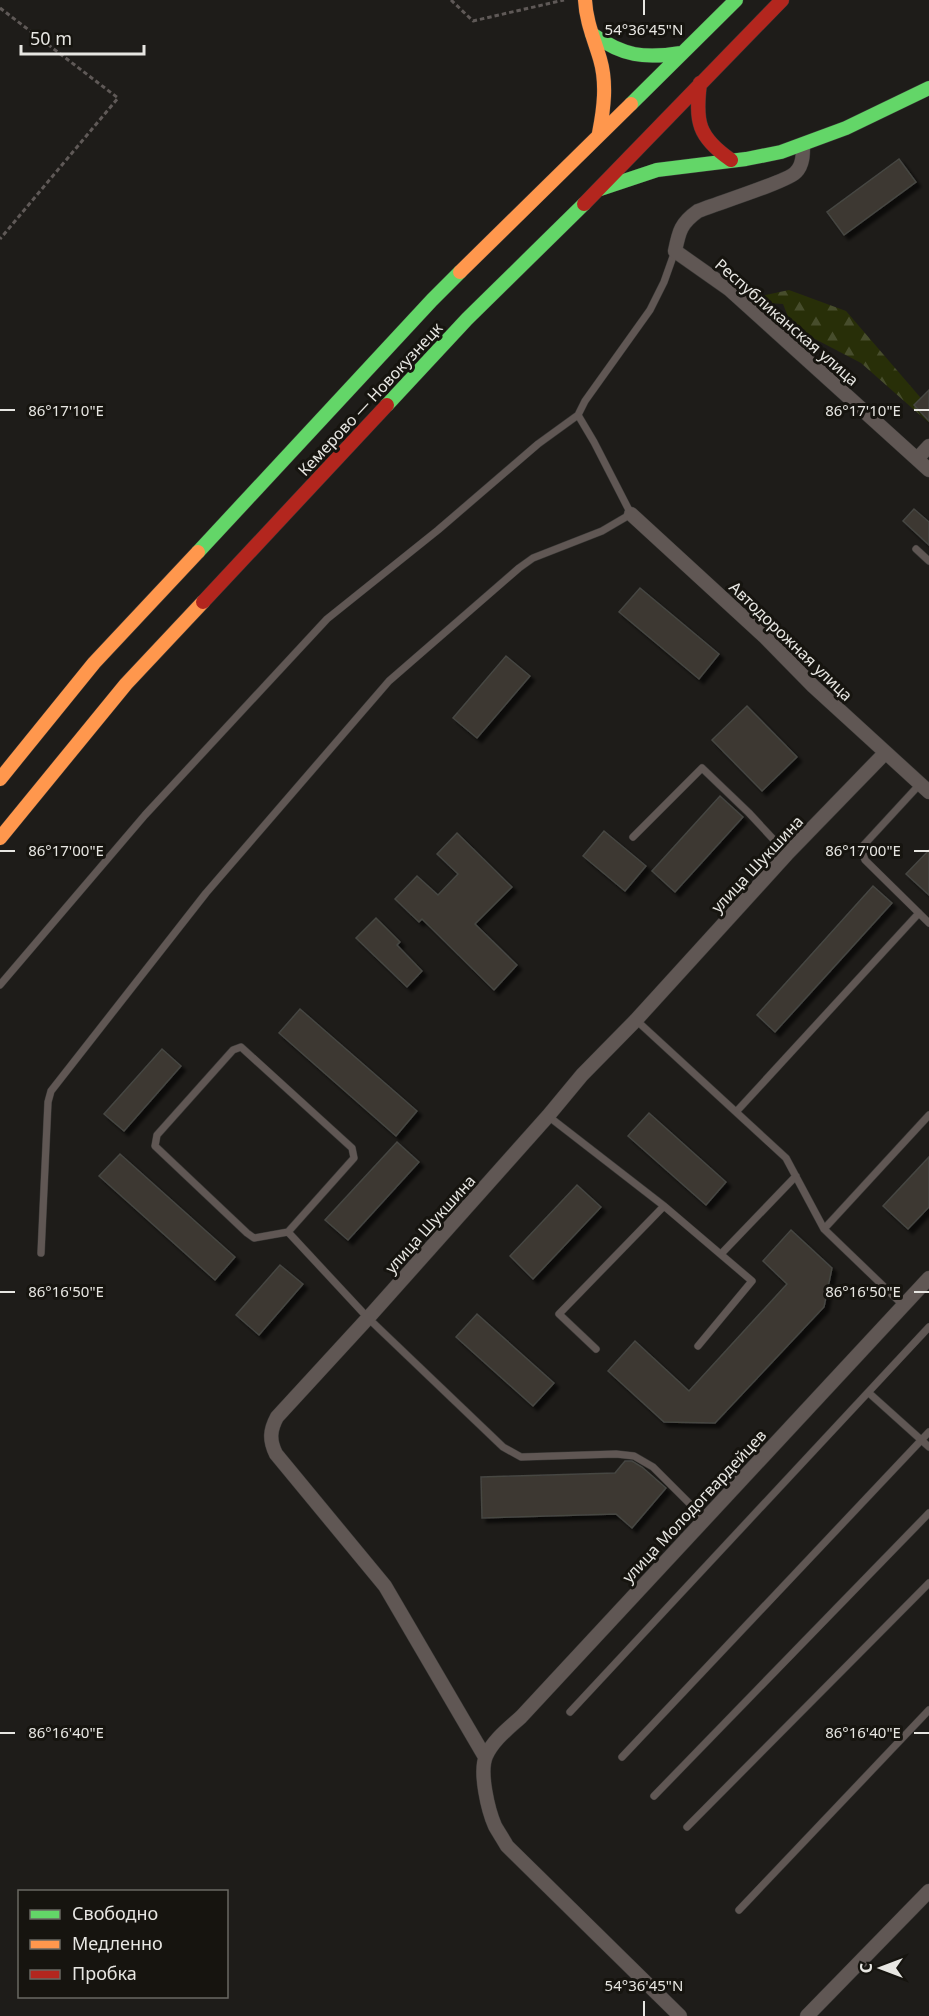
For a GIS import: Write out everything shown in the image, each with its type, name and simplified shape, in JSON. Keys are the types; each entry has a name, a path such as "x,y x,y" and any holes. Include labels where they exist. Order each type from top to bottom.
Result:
{"main road":[{"path":"585,0 587,20 604,79 604,114 599,133"},
{"name":"Кемерово — Новокузнецк","path":"0,778 110,646 432,300 736,0"},
{"name":"Кемерово — Новокузнецк","path":"0,838 126,684 467,319 598,190 782,0"},
{"path":"592,34 607,46 634,56 656,57 681,53"},
{"path":"700,83 696,106 698,123 704,136 715,150 731,160"},
{"path":"598,190 641,174 659,170 758,157 803,145 929,88"}],"street":[{"path":"675,251 679,232 686,219 698,211 781,181 796,173 802,159 803,145"},
{"name":"Республиканская улица","path":"675,251 729,289 929,470"},
{"path":"917,459 929,446"},
{"name":"Автодорожная улица","path":"631,514 925,788"},
{"name":"улица Шукшина","path":"485,1757 385,1586 276,1454 270,1443 272,1427 277,1417 368,1318 582,1075 885,753"},
{"name":"улица Молодогвардейцев","path":"485,1757 497,1739 521,1717 929,1278"},
{"path":"485,1757 484,1780 487,1797 494,1824 507,1846 680,2016"},
{"path":"807,2016 929,1891"}],"lane":[{"path":"0,985 145,815 327,619 438,530 538,444 578,415 585,401 650,310 664,282 675,251"},
{"path":"41,1253 48,1102 51,1091 199,902 388,681 533,558 602,531 631,514 578,415"},
{"path":"916,549 929,561"},
{"path":"633,837 702,768 750,813 788,854"},
{"path":"925,788 861,848 865,860 929,923"},
{"path":"736,1112 919,913"},
{"path":"636,1020 786,1158 824,1229 903,1305"},
{"path":"242,1047 352,1148 354,1158 288,1232 254,1238 155,1146 157,1135 233,1050 242,1047"},
{"path":"824,1229 929,1115"},
{"path":"548,1116 664,1206 752,1281 698,1346"},
{"path":"720,1254 796,1176"},
{"path":"596,1350 559,1314 664,1206"},
{"path":"288,1232 368,1318 503,1447 521,1457 615,1454 634,1456 653,1467 705,1518"},
{"path":"570,1712 929,1327"},
{"path":"869,1393 929,1446"},
{"path":"621,1757 929,1432"},
{"path":"654,1796 929,1513"},
{"path":"687,1827 929,1582"},
{"path":"739,1910 929,1710"}],"path":[{"path":"451,0 472,21 564,0"},
{"path":"0,8 118,98 0,239"}],"green space":[{"path":"789,290 846,311 926,404 929,423 861,363 792,327 783,304 738,301"}],"building":[{"path":"899,159 916,182 844,235 827,212"},
{"path":"929,390 929,421 914,405"},
{"path":"914,509 929,522 929,545 903,521"},
{"path":"640,588 719,654 699,679 619,612"},
{"path":"506,656 530,676 477,738 453,718"},
{"path":"747,706 797,757 762,791 712,740"},
{"path":"720,796 743,817 675,892 652,871"},
{"path":"604,831 646,866 625,891 583,856"},
{"path":"457,833 512,887 475,924 517,965 494,990 422,919 419,922 395,899 417,876 438,895 458,874 437,854"},
{"path":"929,850 929,895 906,874"},
{"path":"873,886 892,903 775,1032 757,1015"},
{"path":"376,918 400,942 397,945 422,971 407,987 356,938"},
{"path":"300,1009 417,1111 396,1136 279,1033"},
{"path":"162,1049 181,1066 124,1131 104,1114"},
{"path":"649,1113 726,1182 706,1205 628,1136"},
{"path":"397,1142 419,1162 348,1240 325,1220"},
{"path":"120,1154 235,1257 215,1280 99,1176"},
{"path":"929,1157 929,1207 908,1229 883,1206"},
{"path":"577,1185 601,1207 533,1279 510,1256"},
{"path":"791,1230 832,1268 824,1307 715,1423 664,1422 608,1371 635,1341 689,1391 787,1284 763,1261"},
{"path":"280,1265 303,1284 259,1335 236,1315"},
{"path":"477,1314 554,1383 533,1406 456,1337"},
{"path":"625,1461 632,1461 642,1467 666,1488 632,1528 616,1514 482,1518 481,1477 615,1473"}],"traffic: fast":[{"path":"631,104 736,0"},
{"path":"592,34 614,47 634,54 656,56 681,53"},
{"path":"600,189 657,170 746,159 781,152 846,128 929,88"},
{"path":"387,405 467,319 584,204"},
{"path":"198,552 460,272"}],"traffic: slow":[{"path":"585,0 604,77 599,133"},
{"path":"460,272 631,104"},
{"path":"0,779 94,663 198,552"},
{"path":"0,838 126,684 203,602"}],"traffic: jam":[{"path":"584,204 782,0"},
{"path":"700,83 698,108 701,127 712,144 731,160"},
{"path":"203,602 387,405"}]}
